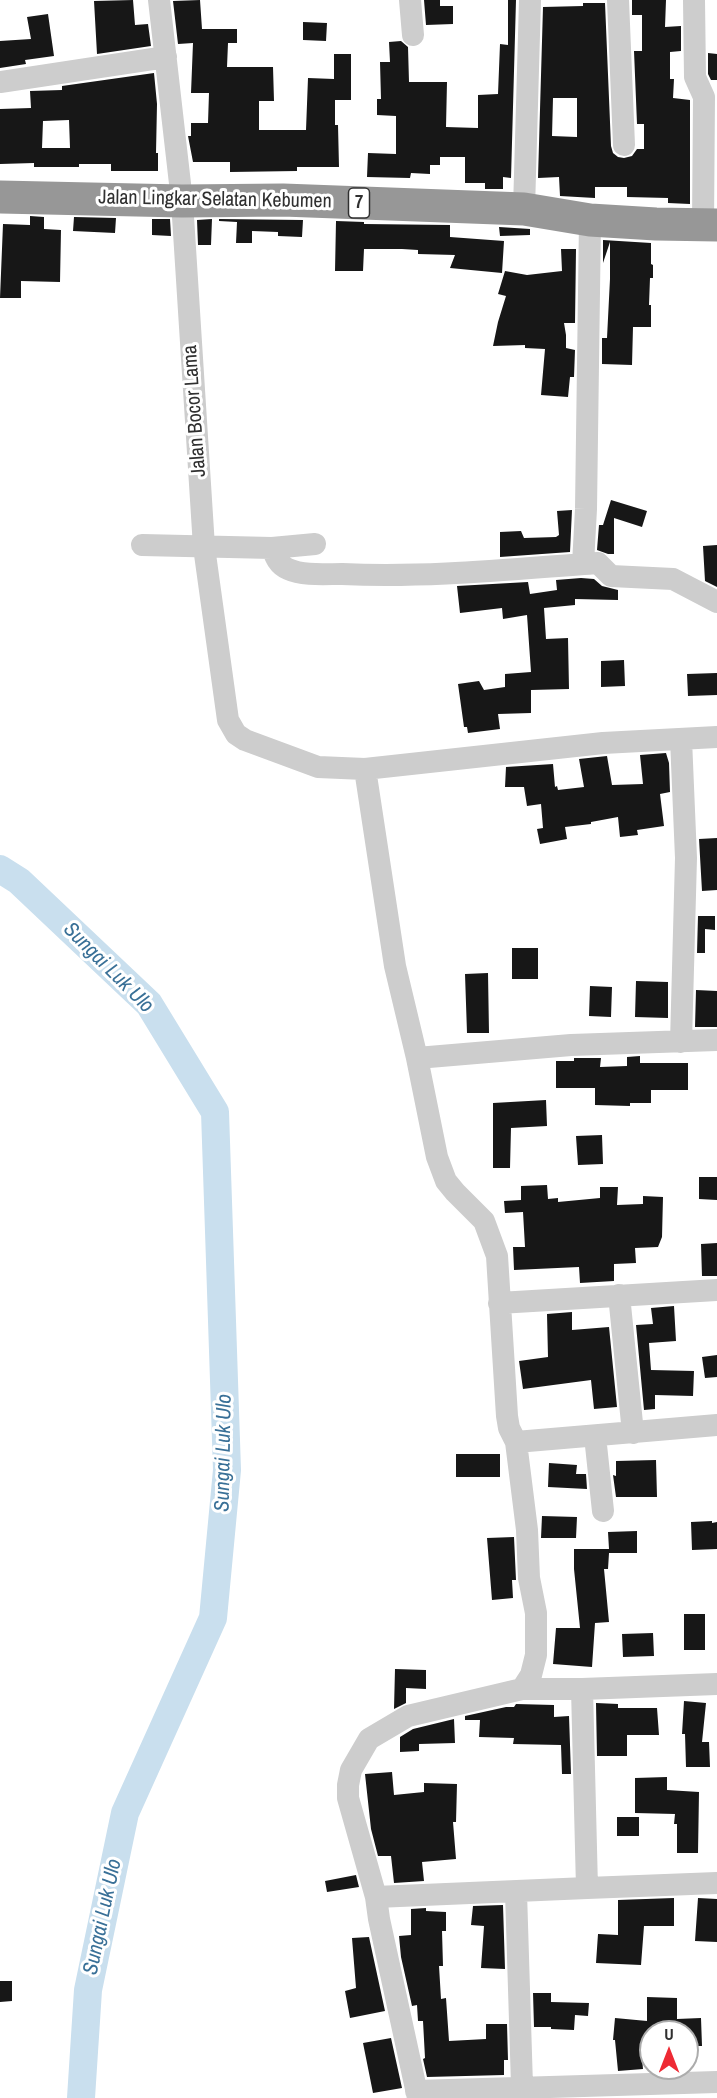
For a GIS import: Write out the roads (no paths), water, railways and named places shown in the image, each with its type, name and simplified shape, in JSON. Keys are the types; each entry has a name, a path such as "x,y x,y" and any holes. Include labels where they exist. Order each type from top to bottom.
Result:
{"highway":[{"name":"Jalan Lingkar Selatan Kebumen","path":"0,197 182,201 283,200 524,209 591,220 710,225"}],"street":[{"name":"Jalan Bocor Lama","path":"159,0 182,201 204,547 228,720 236,734 245,741 318,767 365,769 603,743 717,737"},
{"path":"410,0 413,35"},
{"path":"524,209 530,0"},
{"path":"618,0 624,145"},
{"path":"694,0 695,77 704,97 710,225"},
{"path":"0,82 166,57"},
{"path":"583,564 591,220"},
{"path":"142,546 272,548 315,544"},
{"path":"272,548 278,561 286,568 299,573 404,575 471,573 598,563 611,576 673,579 717,603"},
{"path":"681,739 686,858 681,1042"},
{"path":"365,769 395,966 437,1157 446,1181 484,1221 497,1256 507,1416 509,1428 516,1442 527,1530 529,1578 536,1622 536,1655 531,1675 522,1689"},
{"path":"417,1058 591,1043 717,1041"},
{"path":"499,1303 717,1290"},
{"path":"619,1295 633,1433"},
{"path":"516,1442 717,1425"},
{"path":"595,1436 603,1511"},
{"path":"717,1684 522,1689 408,1716 369,1739 351,1770 348,1785 348,1798 376,1897 417,2094 522,2086 717,2082"},
{"path":"582,1689 587,1888"},
{"path":"376,1897 717,1883"},
{"path":"516,1892 522,2086"}],"waterway":[{"name":"Sungai Luk Ulo","path":"0,869 19,881 149,1004 215,1112 227,1470 213,1618 125,1813 88,1990 81,2098"}]}
